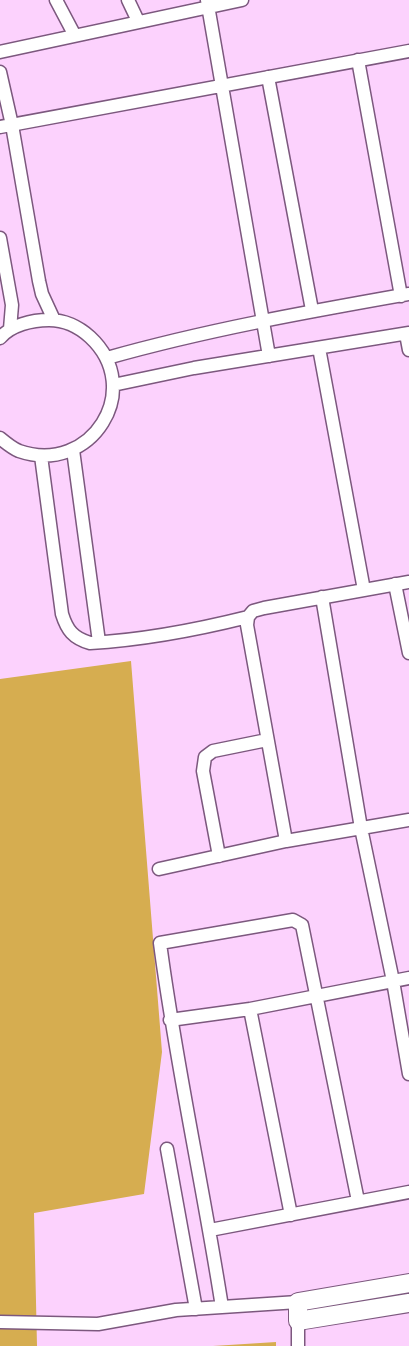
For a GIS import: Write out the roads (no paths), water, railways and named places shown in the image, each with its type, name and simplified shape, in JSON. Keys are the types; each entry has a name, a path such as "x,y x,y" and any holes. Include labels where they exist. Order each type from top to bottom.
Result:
{"main road":[{"path":"409,1283 298,1302 298,1321 409,1302"}],"street":[{"path":"56,0 74,34"},
{"path":"128,0 138,21"},
{"path":"0,52 208,3 242,0"},
{"path":"208,3 269,356"},
{"path":"6,126 409,51"},
{"path":"107,358 170,340 312,310 405,295 358,60"},
{"path":"0,72 6,126 39,281 42,294 54,320"},
{"path":"268,77 312,310"},
{"path":"0,238 12,305 10,329"},
{"path":"0,338 10,329 38,320 54,320 71,324 86,333 98,344 107,358 113,385 111,405 103,424 90,439 73,450 57,455 40,456 18,450 0,438"},
{"path":"113,385 269,356 407,334 409,350"},
{"path":"319,348 364,590"},
{"path":"73,450 100,642"},
{"path":"40,456 64,622 67,630 73,636 90,643 149,638 199,629 248,617"},
{"path":"286,841 247,625 248,617 253,611 264,608 409,582"},
{"path":"395,584 409,653"},
{"path":"322,597 361,828 393,981 409,1074"},
{"path":"219,856 203,767 205,757 213,750 268,740"},
{"path":"159,869 286,841 409,820"},
{"path":"222,1307 210,1230 170,1020 160,943 293,920 300,923 305,930 358,1202"},
{"path":"170,1020 250,1009 409,978"},
{"path":"250,1009 291,1216"},
{"path":"168,1149 196,1309"},
{"path":"210,1230 409,1192"},
{"path":"0,1322 98,1324 196,1309 298,1302"},
{"path":"298,1321 298,1346"}]}
